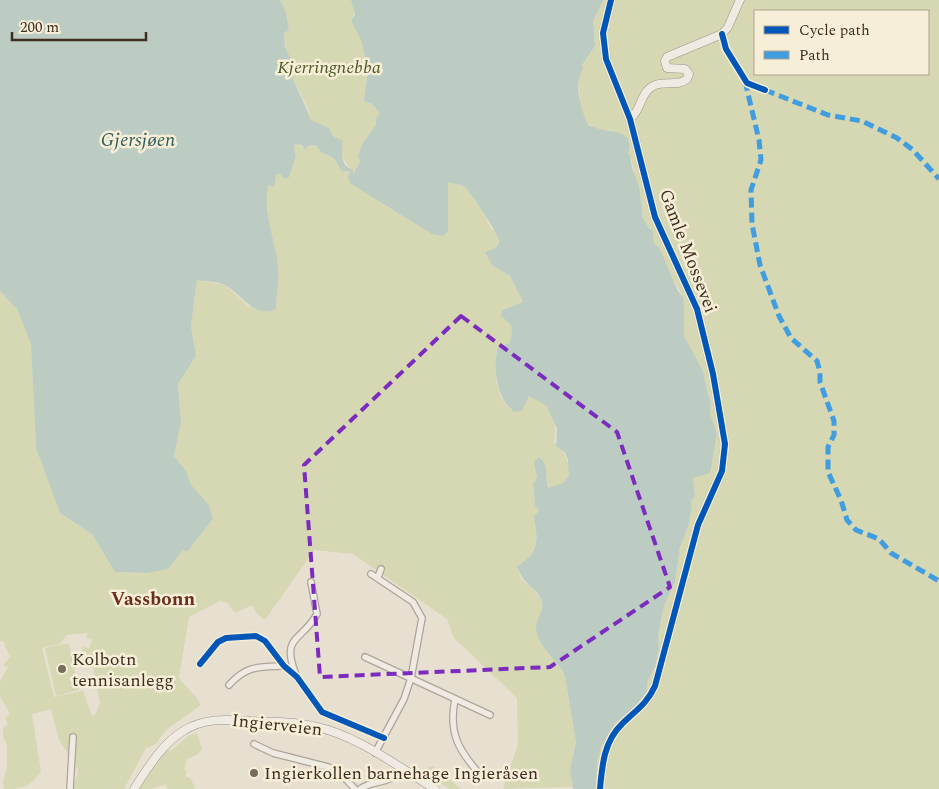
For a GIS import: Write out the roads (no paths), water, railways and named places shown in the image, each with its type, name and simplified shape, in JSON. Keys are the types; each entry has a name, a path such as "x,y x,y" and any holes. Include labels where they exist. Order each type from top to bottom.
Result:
{"main road":[{"name":"Gamle Mossevei","path":"600,789 603,764 609,742 619,726 646,703 655,686 698,525 722,471 726,451 714,379 697,309 655,218 630,119 604,49 603,33 611,0"},
{"path":"630,119 651,88 661,83 681,83 688,79 689,74 685,69 667,68 665,61 667,57 722,34 728,27 740,0"},
{"name":"Ingierveien","path":"134,789 154,760 176,736 193,725 213,720 313,726 339,734 435,789"}],"street":[{"path":"722,34 726,49 747,84 765,90"},
{"path":"378,578 381,569"},
{"path":"371,574 413,602 421,613 422,625 411,678 400,708 375,753"},
{"path":"311,582 316,614 294,640 290,650 290,660 297,677 322,712 384,738"},
{"path":"200,664 218,642 232,636 246,635 261,638 284,666 297,677"},
{"path":"365,657 490,715"},
{"path":"229,685 238,674 251,668 284,666"},
{"path":"455,699 452,718 455,737 464,756 482,777"},
{"path":"70,789 73,737"},
{"path":"254,744 273,753 332,768 342,775 355,789"},
{"path":"360,789 371,784 391,780 400,768"}],"water":[{"name":"Gjersjøen","path":"0,0 280,0 286,12 289,30 284,33 285,47 291,60 287,62 288,69 311,120 329,128 333,136 343,141 343,161 345,165 353,170 353,175 360,162 358,155 363,143 376,125 376,118 380,114 372,104 364,101 369,73 361,40 351,21 355,14 351,0 603,0 593,22 595,46 582,65 578,89 579,97 588,125 617,132 629,141 628,154 630,155 632,168 639,186 643,217 649,229 653,230 654,244 659,247 678,291 683,297 684,336 703,371 711,402 710,414 717,433 710,473 693,478 695,496 691,501 692,508 688,527 680,547 675,582 664,606 658,635 659,650 655,666 647,683 647,691 633,709 615,723 601,747 597,761 596,789 573,789 570,770 576,742 565,676 540,640 536,626 541,611 541,600 523,578 517,566 530,556 536,545 534,516 539,511 535,506 533,485 537,477 534,462 539,457 543,460 546,467 548,488 563,483 569,476 568,460 565,453 556,446 557,429 547,406 529,396 522,411 514,412 499,391 496,374 497,348 510,343 512,331 511,325 501,317 502,310 523,302 510,276 492,265 485,252 497,246 498,237 478,204 463,186 448,182 448,231 443,236 432,234 351,184 348,178 350,171 342,172 334,158 321,152 316,145 308,146 306,150 302,145 295,144 296,155 289,177 285,179 280,174 276,175 274,187 269,185 267,194 268,214 277,257 276,309 261,311 248,304 225,285 197,280 191,326 196,356 178,384 181,422 174,456 186,471 191,485 209,505 213,519 187,552 183,550 168,569 148,573 115,572 92,534 60,513 36,448 31,344 17,309 0,291"}],"place":[{"name":"Kolbotn tennisanlegg","path":"62,669"},
{"name":"Ingierkollen barnehage Ingieråsen","path":"254,773"}],"district":[{"name":"Vassbonn","path":"153,599"}],"park label":[{"name":"Kjerringnebba","path":"329,67"}]}
